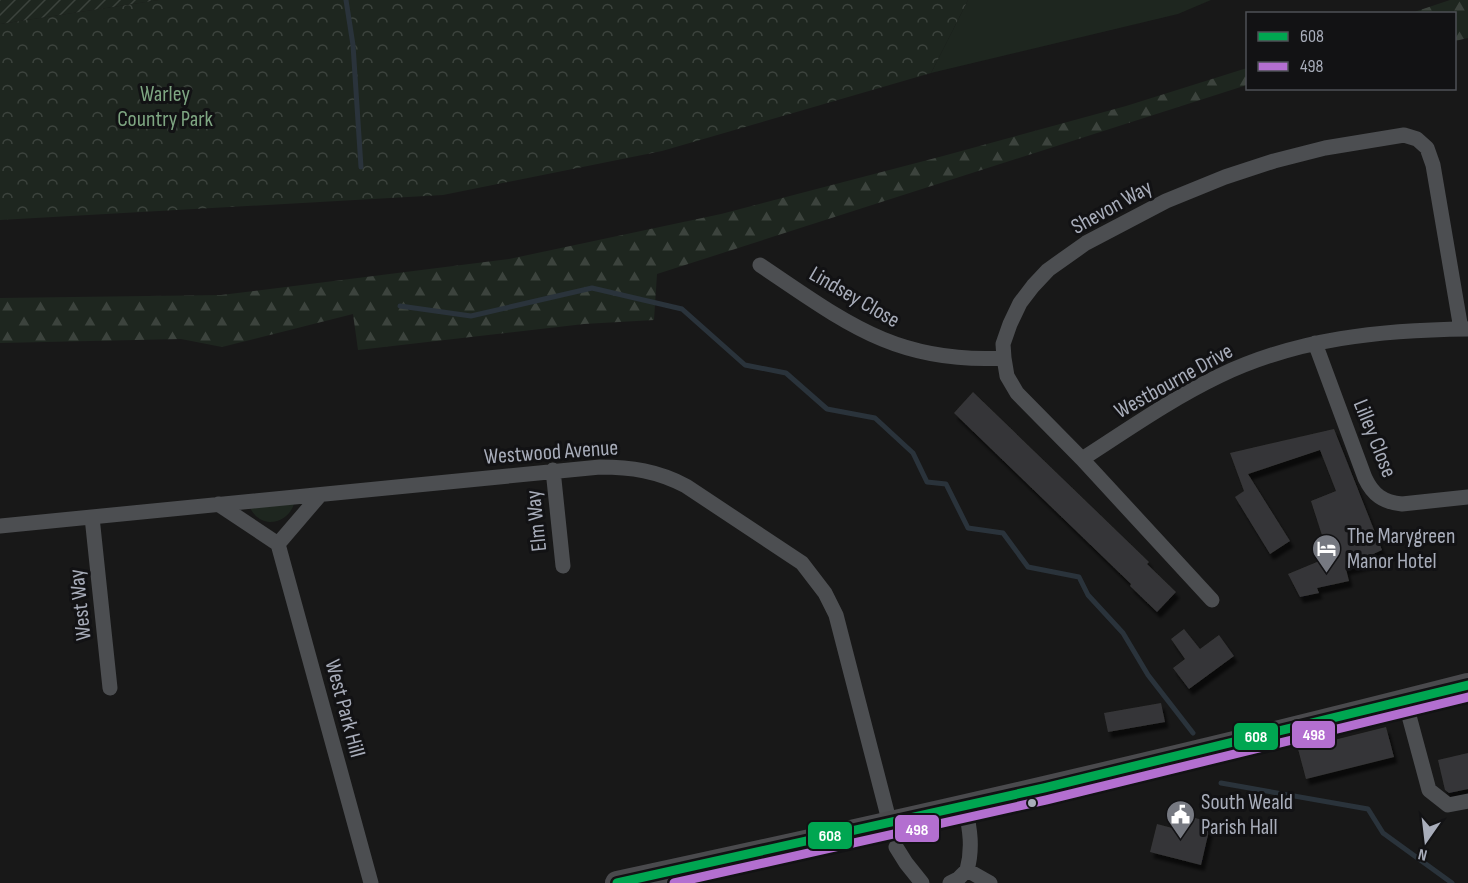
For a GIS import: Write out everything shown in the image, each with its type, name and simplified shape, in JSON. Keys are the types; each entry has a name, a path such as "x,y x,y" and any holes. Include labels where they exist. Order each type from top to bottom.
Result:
{"main road":[{"path":"617,883 893,836 965,807 1468,685"}],"street":[{"name":"Shevon Way","path":"1212,600 1082,459 1017,393 1007,376 1003,344 1010,324 1020,303 1048,270 1086,243 1166,201 1225,177 1274,160 1325,148 1404,135 1418,139 1427,148 1433,165 1464,329"},
{"name":"Lindsey Close","path":"760,265 842,320 902,348 960,359 1004,358"},
{"name":"Westbourne Drive","path":"1082,459 1171,402 1218,376 1268,357 1350,335 1389,331 1464,329"},
{"name":"Lilley Close","path":"1315,343 1365,478 1375,494 1391,503 1402,504 1468,497"},
{"name":"Westwood Avenue","path":"0,526 600,466 648,470 669,477 802,563 825,593 836,615 893,836 906,863 922,883"},
{"name":"Elm Way","path":"553,470 563,566"},
{"path":"219,504 278,544 320,495"},
{"path":"1468,497 1468,504"},
{"name":"West Way","path":"92,517 110,688"},
{"name":"West Park Hill","path":"278,544 371,883"},
{"path":"1405,701 1429,790 1448,805 1468,801"},
{"path":"950,883 967,870 971,852 970,829 965,807"},
{"path":"967,870 990,883"}],"green space":[{"path":"0,0 159,0 0,24"},
{"name":"Warley Country Park","path":"159,0 968,0 931,73 662,151 443,195 0,220 0,24"},
{"path":"968,0 1211,0 1178,14 931,73"},
{"path":"1450,0 1468,0 1468,38 1456,41 1456,12 1414,12"},
{"path":"1246,68 1246,85 657,274 654,320 584,324 358,350 353,314 222,347 181,339 0,343 0,298 221,295 509,259 721,214 1126,106"},
{"path":"294,504 286,516 274,522 261,519 250,508"}],"building":[{"path":"973,392 1149,562 1147,564 1176,592 1157,612 954,413"},
{"path":"1334,429 1382,550 1367,557 1367,564 1346,569 1349,581 1317,588 1319,593 1300,597 1288,574 1329,557 1311,501 1336,491 1320,450 1248,474 1290,541 1270,554 1235,497 1244,491 1230,453"},
{"path":"1184,629 1200,649 1219,635 1234,656 1189,689 1173,668 1185,659 1171,639"},
{"path":"1161,703 1165,722 1108,732 1104,713"},
{"path":"1386,727 1394,757 1306,779 1298,749"},
{"path":"1468,753 1468,789 1449,793 1445,790 1438,760"},
{"name":"South Weald Parish Hall","path":"1179,814 1211,822 1201,865 1150,852 1157,824 1176,829"}],"waterway":[{"path":"346,0 353,45 361,167"},
{"path":"400,306 471,316 592,288 682,309 745,365 786,373 827,409 875,418 913,453 927,482 946,484 968,528 1003,533 1028,567 1079,577 1088,595 1123,633 1148,675 1193,733"},
{"path":"1221,783 1368,809 1383,833 1452,883"}],"transit line":[{"name":"608","path":"617,883 1044,788 1468,685"},
{"name":"498","path":"674,883 1046,800 1468,697"}],"place":[{"name":"The Marygreen Manor Hotel","path":"1326,574"},
{"name":"South Weald Parish Hall","path":"1180,840"}]}
